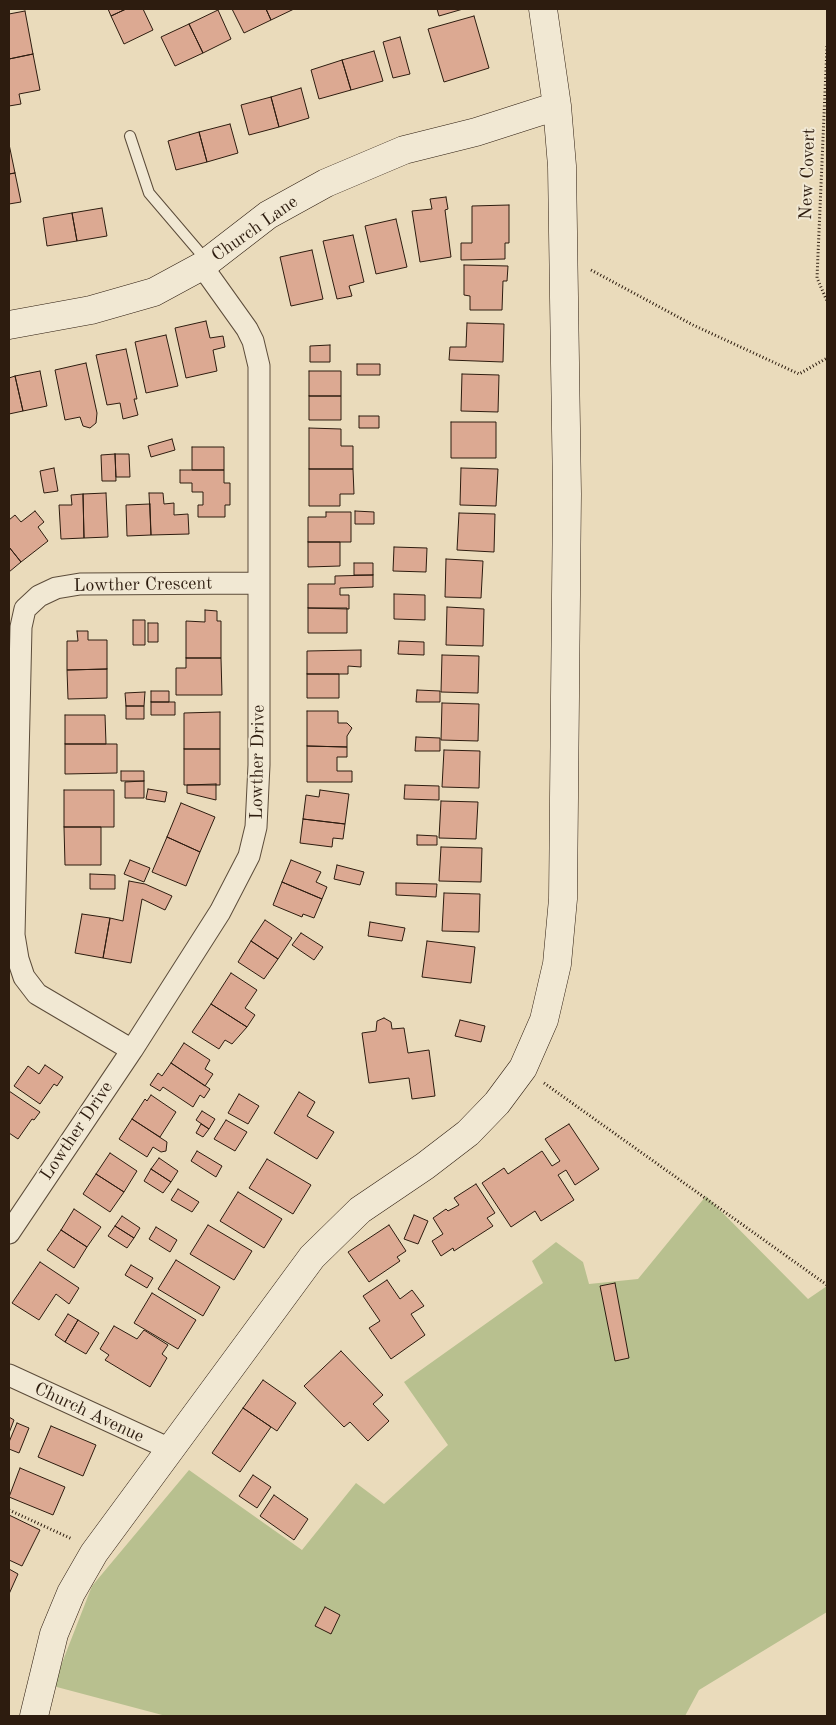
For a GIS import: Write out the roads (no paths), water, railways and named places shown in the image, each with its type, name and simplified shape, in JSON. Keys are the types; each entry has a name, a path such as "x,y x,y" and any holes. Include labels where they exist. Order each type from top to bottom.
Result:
{"street":[{"path":"34,1716 54,1634 71,1593 94,1553 170,1449 312,1257 360,1210 425,1166 468,1133 497,1103 524,1068 544,1020 557,964 563,899 567,494 562,166 557,106 543,9"},
{"name":"Church Lane","path":"9,325 91,310 154,292 205,264 268,215 326,183 404,150 476,132 557,106"},
{"name":"Lowther Drive","path":"9,1233 132,1050 220,912 249,856 256,827 259,797 259,366 247,330 205,264"},
{"name":"Lowther Crescent","path":"132,1050 37,994 24,977 18,959 14,935 21,627 25,609 39,596 56,588 80,584 259,583"},
{"name":"Church Avenue","path":"9,1375 170,1449"}],"lane":[{"path":"130,136 150,193 205,264"}]}
